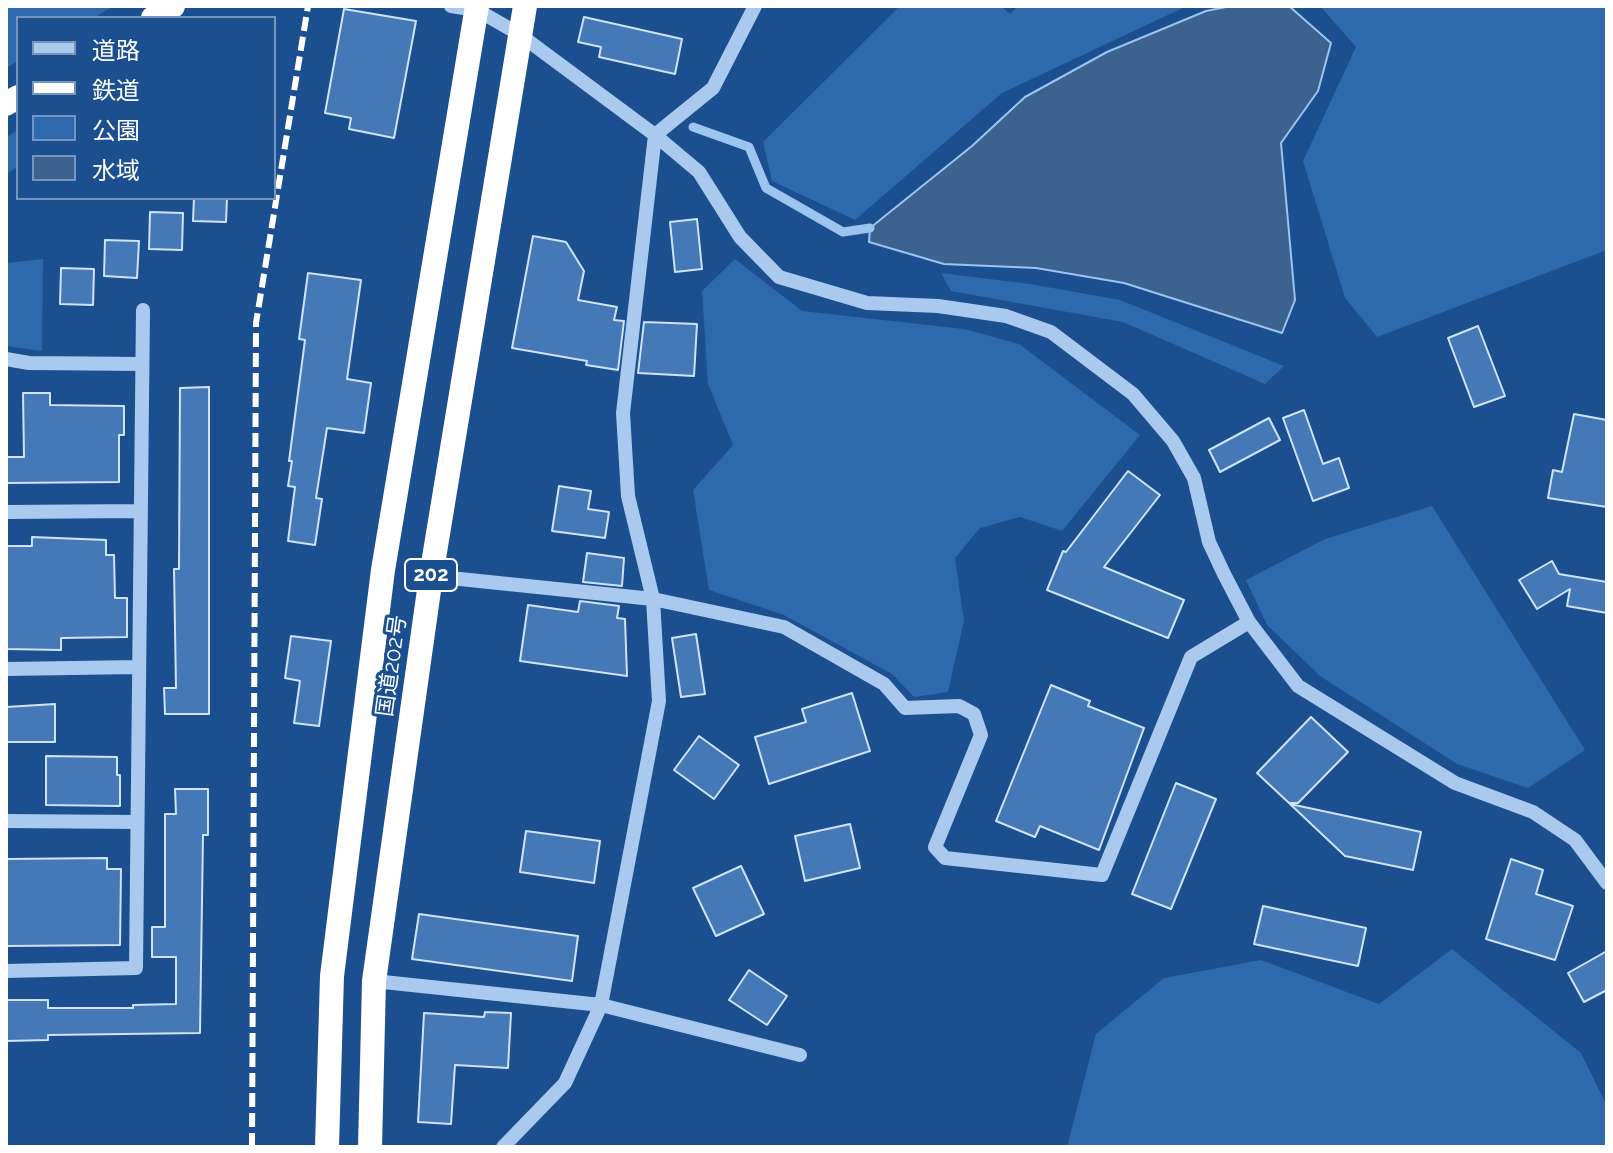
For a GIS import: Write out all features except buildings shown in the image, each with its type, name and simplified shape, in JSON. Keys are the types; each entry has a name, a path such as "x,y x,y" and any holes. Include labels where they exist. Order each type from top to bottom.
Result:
{"highway":[{"name":"国道202号","path":"370,1147 374,981 431,576 525,6"},
{"name":"国道202号","path":"327,1147 332,976 383,570 477,8"}],"street":[{"path":"451,6 477,8 519,34 655,135 699,172 740,237 779,277 867,303 938,306 1006,316 1051,332 1133,394 1173,441 1194,478 1209,542 1249,622 1298,686 1455,783 1533,812 1575,840 1607,883"},
{"path":"503,1147 565,1083 601,1005 659,701 653,599 628,496 623,413 655,135 713,88 755,6"},
{"path":"6,971 136,968 143,310"},
{"path":"6,359 29,363 142,364"},
{"path":"6,512 140,511"},
{"path":"431,576 653,599 784,627 884,684 905,708 959,706 974,714 981,735 935,847 945,858 1102,875 1191,657 1249,622"},
{"path":"6,669 139,667"},
{"path":"6,821 137,822"},
{"path":"374,981 601,1005 800,1055"}],"green space":[{"path":"6,6 114,6 96,16 16,16 16,62 6,68"},
{"path":"900,6 1001,6 1010,14 1018,6 1187,6 1002,93 855,220 772,181 763,142"},
{"path":"1320,6 1607,6 1607,250 1377,337 1345,298 1303,161 1356,47"},
{"path":"16,131 16,168 6,174 6,137"},
{"path":"43,259 42,351 6,346 6,263"},
{"path":"735,259 802,311 964,329 1019,344 1140,435 1062,531 1020,517 980,528 955,558 964,621 948,692 914,697 892,674 784,615 709,590 693,490 733,445 708,384 702,291"},
{"path":"941,273 1120,300 1284,366 1265,384 1123,322 951,291"},
{"path":"1432,506 1585,750 1528,788 1457,764 1320,676 1267,625 1246,580 1325,539"},
{"path":"1452,949 1581,1053 1607,1106 1607,1147 1067,1147 1096,1034 1164,978 1261,960 1379,1004"}],"water":[{"path":"1231,6 1289,6 1331,43 1318,91 1281,143 1295,300 1282,333 1124,283 1036,268 944,264 869,242 870,228 972,146 1025,97 1107,52 1206,11"}],"waterway":[{"path":"693,127 749,147 766,188 843,232 870,228"}],"railway":[{"path":"252,1147 256,323 308,6"}]}
